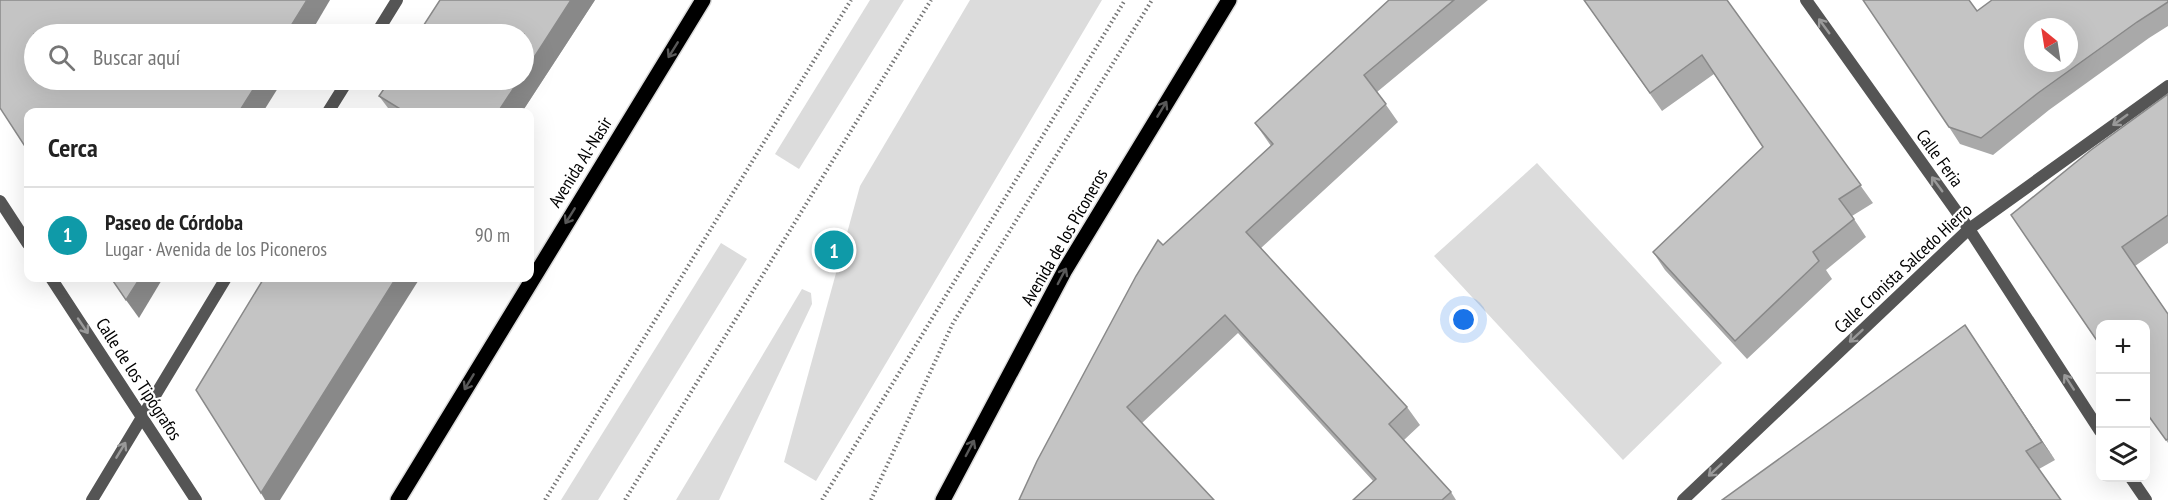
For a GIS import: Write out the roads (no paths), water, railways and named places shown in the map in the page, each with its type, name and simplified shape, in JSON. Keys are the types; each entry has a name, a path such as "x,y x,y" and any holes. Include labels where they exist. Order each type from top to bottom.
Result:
{"main road":[{"name":"Avenida Al-Nasir","path":"534,277 703,0"},
{"name":"Avenida de los Piconeros","path":"943,500 1065,270 1229,0"},
{"name":"Avenida Al-Nasir","path":"398,500 531,282"}],"street":[{"path":"382,24 397,0"},
{"name":"Calle Feria","path":"1806,0 1969,229 2098,428"},
{"name":"Calle Cronista Salcedo Hierro","path":"1683,500 1969,229 2168,86"},
{"path":"330,108 342,90"},
{"path":"0,201 24,238"},
{"name":"Calle de los Tipógrafos","path":"54,282 196,500"},
{"path":"92,500 224,282"},
{"path":"2134,482 2146,500"}],"place":[{"name":"Paseo de Córdoba","path":"834,250"}]}
